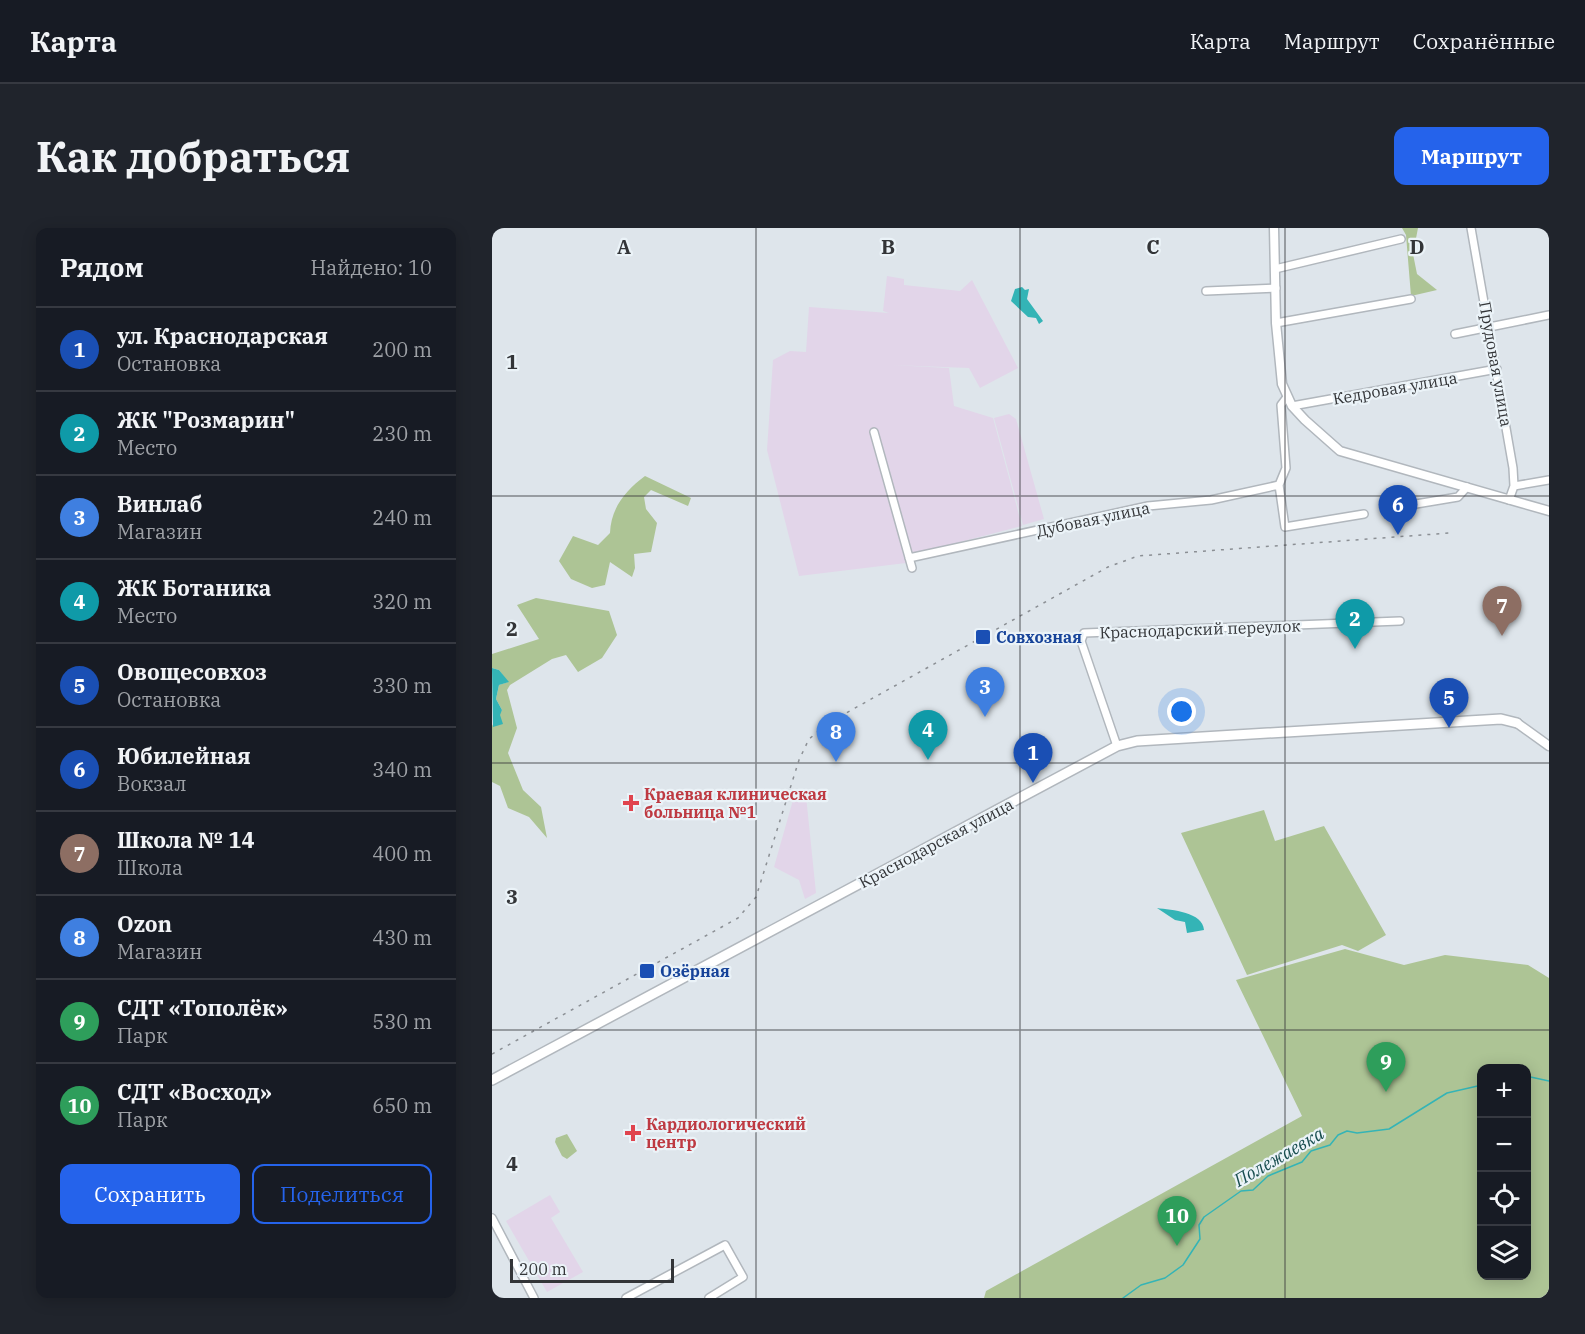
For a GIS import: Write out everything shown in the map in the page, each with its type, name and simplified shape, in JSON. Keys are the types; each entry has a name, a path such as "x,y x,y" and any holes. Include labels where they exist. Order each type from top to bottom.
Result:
{"main road":[{"name":"Краснодарская улица","path":"492,1080 1117,746 1137,741 1502,719 1517,723"}],"street":[{"path":"1274,228 1276,323 1282,384 1292,406 1321,436 1340,451 1549,511"},
{"name":"Прудовая улица","path":"1471,228 1497,369 1514,486 1509,500"},
{"path":"1275,269 1401,239"},
{"path":"1206,291 1276,288"},
{"path":"1276,323 1411,299"},
{"path":"1455,334 1549,315"},
{"name":"Кедровая улица","path":"1292,406 1497,369"},
{"path":"1287,397 1281,405 1286,468 1279,485 1286,527 1364,514"},
{"path":"874,432 912,568"},
{"path":"1514,486 1549,480"},
{"name":"Дубовая улица","path":"909,558 1148,506 1211,500 1279,485"},
{"path":"1416,504 1458,497 1467,487"},
{"name":"Краснодарский переулок","path":"1117,746 1082,640 1084,633 1400,621"},
{"name":"Краснодарская улица","path":"1517,723 1549,746"},
{"path":"492,1218 534,1298"},
{"path":"626,1298 722,1245 727,1248 742,1277 739,1282 709,1298"}],"shaded area":[{"path":"887,276 904,279 904,285 960,291 972,280 1018,368 980,388 969,368 891,365 949,368 954,406 993,418 1022,526 910,555 879,436 873,438 906,563 799,576 767,450 773,360 790,351 806,352 809,307 889,313 883,311"},
{"path":"1009,414 1016,419 1044,519 1023,525 994,418"},
{"path":"795,793 806,796 816,893 805,899 799,880 774,867"},
{"path":"550,1195 560,1212 551,1218 583,1272 547,1292 506,1221"}],"green space":[{"path":"1402,228 1418,228 1413,254 1417,274 1437,290 1411,296 1406,235"},
{"path":"645,476 691,498 688,506 651,490 644,497 646,509 657,523 651,552 634,554 635,568 632,577 610,562 605,585 592,588 571,579 559,561 573,536 598,545 610,533 613,516 620,501"},
{"path":"536,598 609,611 617,635 602,658 578,672 566,655 552,659 510,685 507,690 517,728 508,753 523,790 541,807 547,838 529,817 508,808 500,786 492,782 492,726 502,710 496,699 499,685 508,682 499,670 492,668 492,654 539,639 517,605"},
{"path":"1264,810 1275,841 1324,826 1386,935 1358,951 1342,945 1247,975 1181,833"},
{"path":"1345,949 1404,965 1445,955 1528,965 1549,978 1549,1298 984,1298 986,1291 1302,1116 1236,980"},
{"path":"567,1134 577,1151 567,1159 562,1156 555,1142 556,1138"}],"water":[{"path":"1022,287 1025,290 1029,289 1027,299 1043,321 1039,324 1036,318 1028,317 1011,301 1015,289"},
{"path":"492,668 499,670 509,682 499,685 496,699 502,710 500,715 503,724 493,727"},
{"path":"1157,908 1193,916 1202,924 1204,930 1187,933 1185,922 1175,920"}],"waterway":[{"name":"Полежаевка","path":"1531,1077 1549,1081"},
{"name":"Полежаевка","path":"1123,1298 1141,1285 1165,1278 1183,1265 1200,1239 1199,1225 1204,1217 1241,1191 1253,1190 1268,1176 1302,1162 1311,1151 1330,1145 1338,1135 1347,1131 1357,1133 1389,1129 1447,1093 1477,1086"}],"railway":[{"path":"492,1054 738,918 756,897 799,760 809,739 830,722 1108,567 1138,556 1449,533"}],"place":[{"name":"Юбилейная","path":"1398,535"},
{"name":"Школа № 14","path":"1502,636"},
{"name":"Совхозная","path":"983,637"},
{"name":"ЖК \"Розмарин\"","path":"1355,649"},
{"name":"Винлаб","path":"985,717"},
{"name":"Овощесовхоз","path":"1449,728"},
{"name":"ЖК Ботаника","path":"928,760"},
{"name":"Ozon","path":"836,762"},
{"name":"ул. Краснодарская","path":"1033,783"},
{"name":"Краевая клиническая больница №1","path":"631,803"},
{"name":"Озёрная","path":"647,971"},
{"name":"СДТ «Тополёк»","path":"1386,1092"},
{"name":"Кардиологический центр","path":"633,1133"},
{"name":"СДТ «Восход»","path":"1177,1246"}]}
